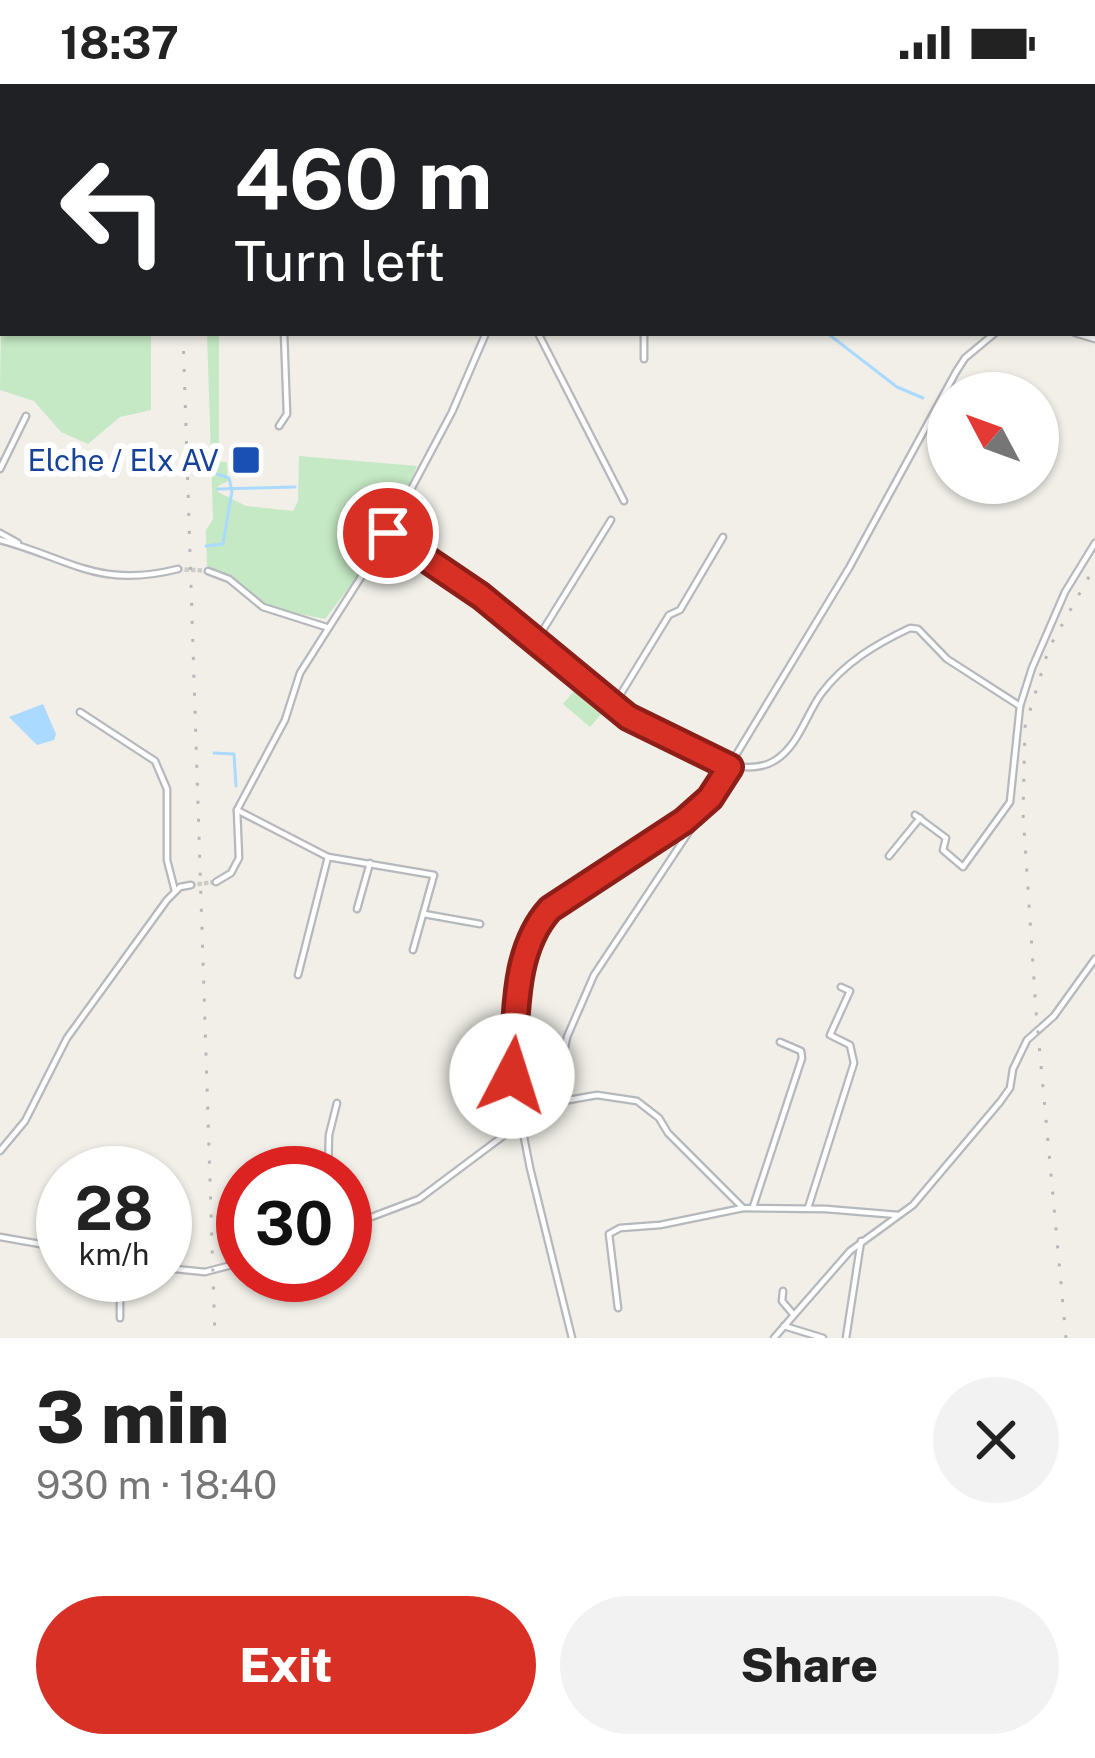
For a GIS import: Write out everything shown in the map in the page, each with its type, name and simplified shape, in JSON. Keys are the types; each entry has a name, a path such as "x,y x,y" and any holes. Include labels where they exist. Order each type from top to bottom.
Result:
{"street":[{"path":"279,426 287,414 284,336"},
{"path":"216,882 227,877 239,858 236,810 285,719 299,673 388,533 452,412 485,336"},
{"path":"540,336 624,501"},
{"path":"644,336 644,359"},
{"path":"554,1102 567,1037 594,975 703,814 849,568 956,372 991,336"},
{"path":"0,469 26,416"},
{"path":"537,640 611,520"},
{"path":"388,533 481,596 640,723 730,767 761,767 784,754 836,676 855,659 910,628 918,629 947,658 1020,706"},
{"path":"0,537 58,563 116,576 131,578 178,568"},
{"path":"614,705 669,615 680,610 723,537"},
{"path":"890,856 917,816 946,838 943,850 963,867 1010,802 1020,706 1045,632 1095,543"},
{"path":"208,571 229,579 263,607 327,627"},
{"path":"80,712 155,761 166,789 167,860 175,891"},
{"path":"572,1338 512,1076 522,964 534,928 550,909 684,821 708,800"},
{"path":"236,810 328,857 434,875 413,950"},
{"path":"298,976 328,857"},
{"path":"357,909 370,863"},
{"path":"0,1151 25,1121 67,1038 175,891 190,885"},
{"path":"424,914 480,924"},
{"path":"774,1338 861,1241 913,1204 1000,1102 1027,1040 1054,1016 1094,961"},
{"path":"808,1208 854,1063 850,1045 830,1035 850,991 841,986"},
{"path":"753,1208 802,1058 801,1051 780,1042"},
{"path":"372,1217 419,1199 521,1121 554,1102 597,1095 637,1100 743,1208"},
{"path":"329,1146 337,1103"},
{"path":"618,1308 609,1234 620,1228 660,1226 743,1208 898,1215"},
{"path":"0,1237 36,1243"},
{"path":"846,1338 861,1241"},
{"path":"783,1291 782,1301 794,1314"},
{"path":"120,1302 120,1318"},
{"path":"784,1326 823,1338"}],"green space":[{"path":"1,336 151,336 151,410 120,417 88,444 61,432 34,401 0,390"},
{"path":"207,336 219,336 219,455 221,462 227,462 228,481 218,486 218,492 246,506 293,511 298,501 299,456 417,466 382,544 325,619 263,607 245,587 207,566 206,530 213,519"},
{"path":"575,690 602,713 590,727 563,704"}],"water":[{"path":"43,704 56,734 54,740 37,745 9,717"}],"waterway":[{"path":"831,336 897,387 923,398"},
{"path":"206,546 223,544 232,491 229,478 211,472"},
{"path":"218,489 295,487"},
{"path":"214,753 234,754 236,786"}],"tunnel":[{"path":"178,569 208,571"},
{"path":"191,885 215,882"}],"railway":[{"path":"183,336 215,1338"},
{"path":"1066,1338 1036,1011 1023,813 1025,727 1049,648 1095,566"}],"place":[{"name":"Elche / Elx AV","path":"246,460"}],"route":[{"path":"388,533 481,596 628,717 730,767 710,798 684,821 550,909 534,928 522,964 512,1076"}]}
